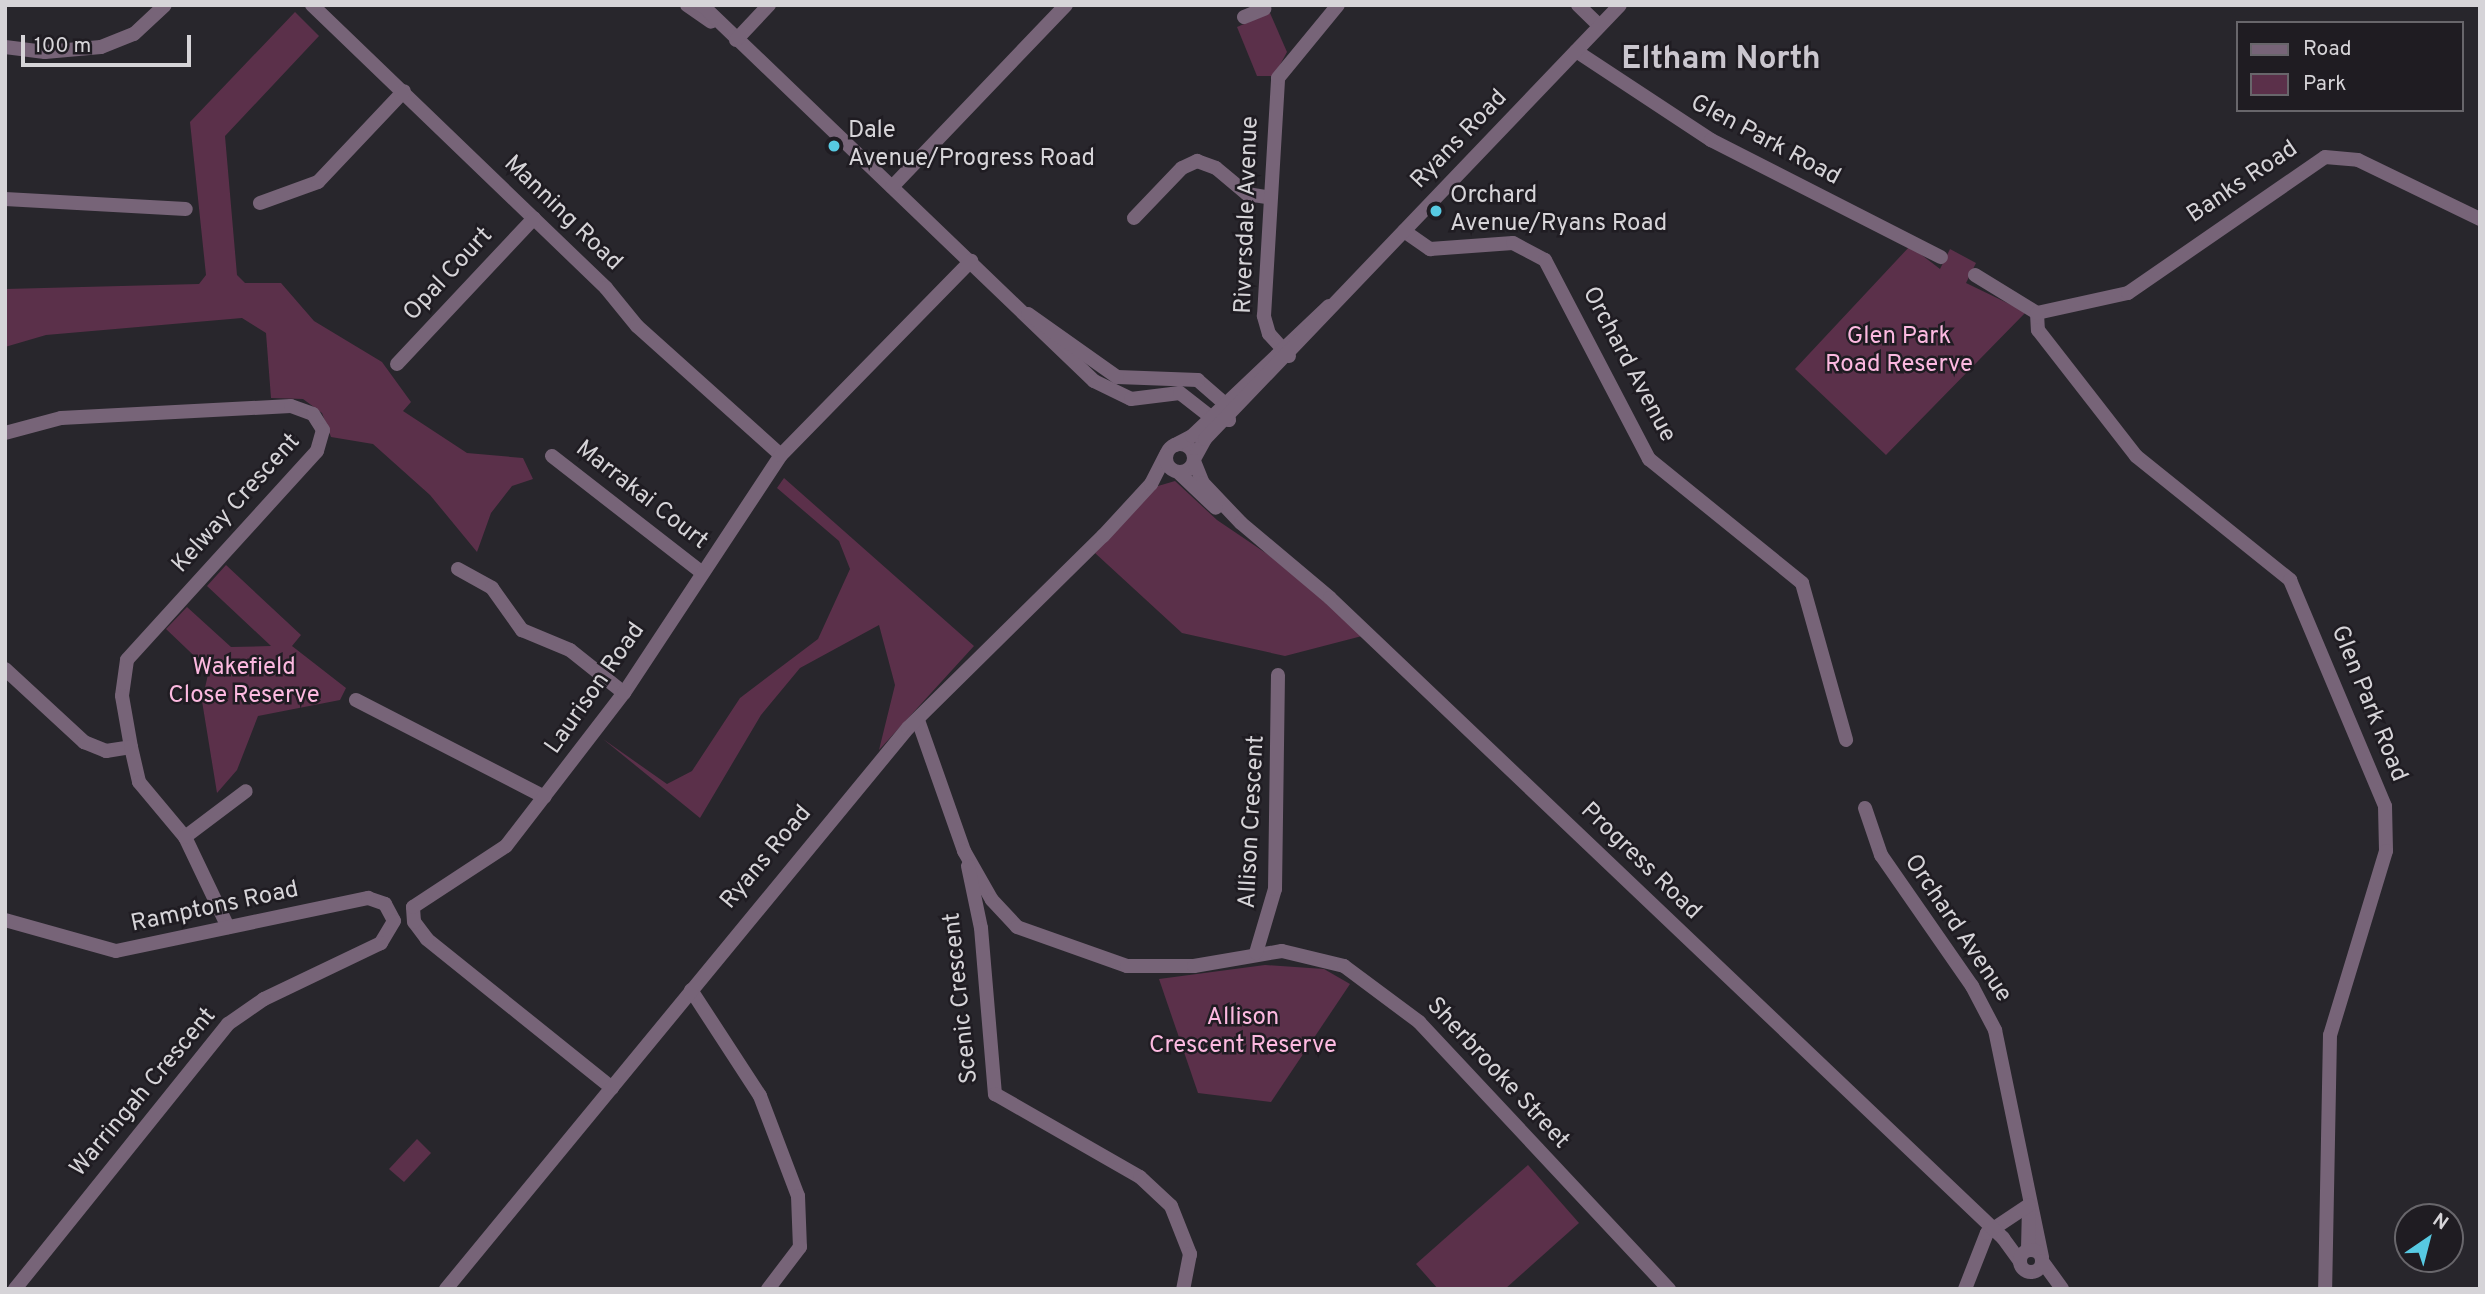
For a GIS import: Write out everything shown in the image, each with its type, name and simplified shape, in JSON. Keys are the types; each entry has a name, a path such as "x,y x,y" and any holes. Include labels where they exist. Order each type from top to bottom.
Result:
{"street":[{"path":"5,47 45,52 101,47 134,34 165,5"},
{"name":"Manning Road","path":"312,5 534,218 636,326 781,455"},
{"path":"687,5 733,36"},
{"path":"702,5 892,187 1113,394 1148,400 1180,393 1211,417 1229,420 1224,403 1190,376 1117,377 1028,314"},
{"path":"733,36 769,5"},
{"path":"892,187 1066,5"},
{"name":"Riversdale Avenue","path":"1284,351 1264,320 1267,197 1281,69 1338,5"},
{"path":"1578,5 1600,26"},
{"name":"Ryans Road","path":"446,1289 680,1004 744,920 919,723 1151,484 1171,450 1284,351 1331,305 1619,5"},
{"name":"Glen Park Road","path":"1576,51 1711,140 1941,257"},
{"path":"260,203 318,182 404,91"},
{"name":"Banks Road","path":"2038,313 2127,293 2325,157 2358,160 2480,219"},
{"path":"1134,218 1182,168 1197,161 1216,168 1247,194 1267,197"},
{"path":"5,200 186,209"},
{"name":"Opal Court","path":"397,364 534,218"},
{"name":"Orchard Avenue","path":"1404,231 1430,249 1513,243 1545,260 1644,452 1802,583 1845,740"},
{"name":"Laurison Road","path":"612,1088 414,922 417,900 492,861 545,797 624,693 701,572 781,455 971,261"},
{"path":"1975,275 2038,313"},
{"name":"Glen Park Road","path":"2038,313 2038,330 2136,456 2290,580 2385,806 2386,851 2328,1047 2325,1289"},
{"name":"Ryans Road","path":"1151,484 1177,472 1194,460 1205,439 1229,420 1284,351"},
{"name":"Kelway Crescent","path":"5,433 61,418 291,406 308,411 320,424 317,451 127,660 122,696 131,747"},
{"path":"1171,450 1187,446 1194,460"},
{"name":"Progress Road","path":"1171,450 1177,472 1321,590 1992,1228 2025,1254 2032,1272"},
{"name":"Marrakai Court","path":"552,456 701,572"},
{"name":"Progress Road","path":"1194,460 1203,483 1241,523"},
{"path":"458,569 492,587 522,630 570,650 624,693"},
{"path":"5,669 94,749 131,747 144,791 186,837 228,927"},
{"name":"Allison Crescent","path":"1256,953 1275,889 1278,675"},
{"path":"356,700 545,797"},
{"path":"919,723 964,851 1008,919 1069,950 1158,968 1256,953"},
{"path":"186,837 246,792"},
{"name":"Orchard Avenue","path":"1865,808 1881,855 1989,1015 2042,1259"},
{"name":"Scenic Crescent","path":"964,851 981,928 995,1094 1140,1177 1163,1198 1186,1237 1190,1268 1183,1289"},
{"name":"Ramptons Road","path":"5,920 116,951 369,898 391,911"},
{"name":"Warringah Crescent","path":"15,1289 228,1024 264,999 381,943 393,929 391,911"},
{"name":"Sherbrooke Street","path":"1256,953 1335,961 1395,1001 1669,1289"},
{"path":"691,990 764,1105 798,1196 800,1247 768,1289"},
{"path":"680,1004 709,1017"},
{"path":"1965,1289 1977,1248 1992,1228 2030,1203"},
{"name":"Orchard Avenue","path":"2025,1254 2030,1203"},
{"path":"2025,1254 2042,1259 2062,1289"},
{"path":"2042,1259 2032,1272 2053,1289"}],"green space":[{"path":"295,12 319,36 225,136 237,275 245,283 281,283 314,321 382,362 411,402 403,411 467,453 523,458 533,479 512,486 491,513 477,552 430,495 373,444 331,437 322,413 303,399 271,398 266,333 242,318 46,335 5,347 5,289 199,284 206,275 190,122"},
{"path":"1270,13 1287,52 1274,76 1257,76 1237,27"},
{"name":"Glen Park Road Reserve","path":"1910,246 1940,269 1950,249 1976,263 1966,283 2026,312 1886,455 1795,369"},
{"path":"784,478 974,646 879,750 895,685 879,625 800,668 761,715 700,818 603,739 667,784 692,771 740,698 818,639 850,569 839,541 777,488"},
{"path":"1175,481 1217,520 1288,568 1362,636 1285,656 1182,633 1095,553 1122,519 1158,486"},
{"name":"Wakefield Close Reserve","path":"226,565 301,635 292,646 346,688 340,700 258,716 237,770 217,793 202,701 209,670 166,629 187,607 231,647 271,646 207,586"},
{"name":"Allison Crescent Reserve","path":"1265,965 1324,969 1350,984 1271,1102 1198,1093 1159,979"},
{"path":"417,1139 431,1153 404,1182 389,1169"},
{"path":"1528,1165 1579,1223 1505,1289 1438,1289 1416,1264"}],"place":[{"name":"Dale Avenue/Progress Road","path":"834,146"},
{"name":"Orchard Avenue/Ryans Road","path":"1436,211"}],"district":[{"name":"Eltham North","path":"1721,60"}]}
